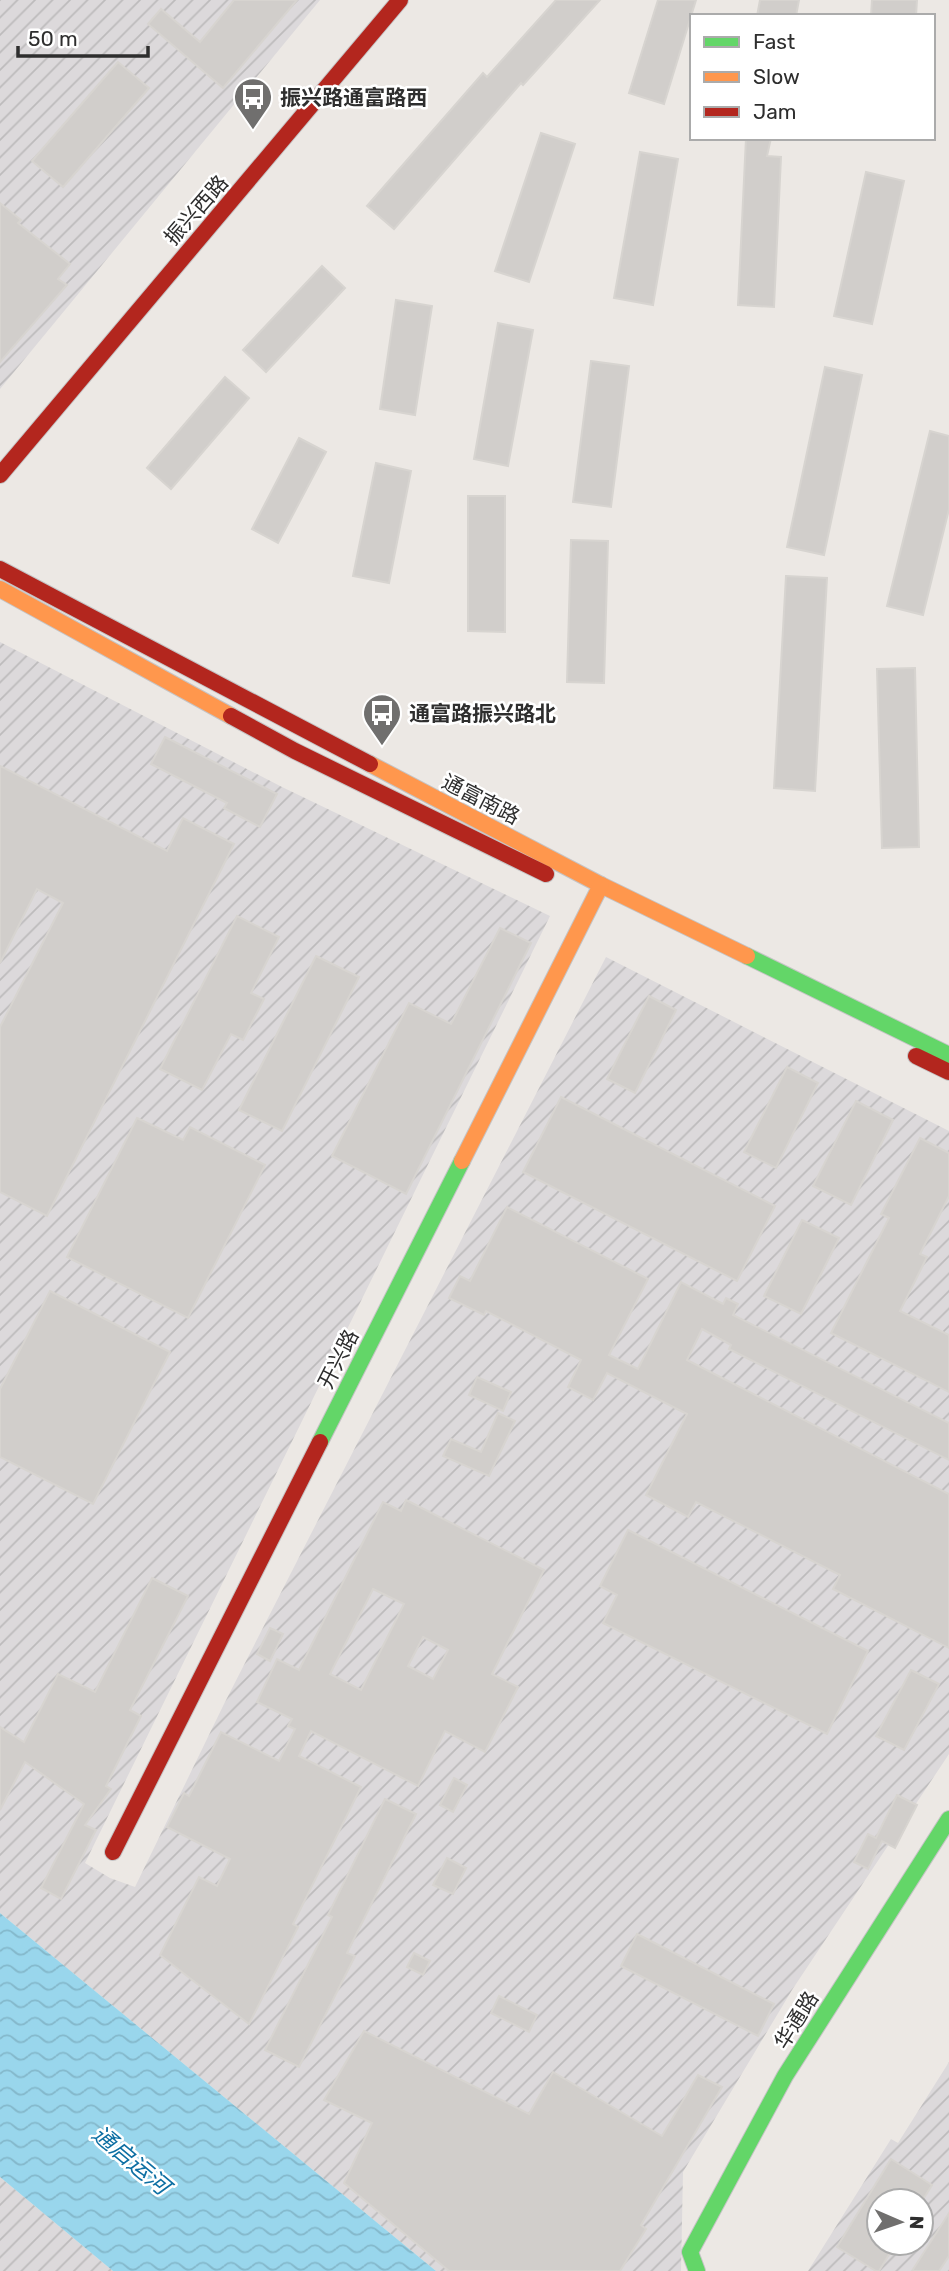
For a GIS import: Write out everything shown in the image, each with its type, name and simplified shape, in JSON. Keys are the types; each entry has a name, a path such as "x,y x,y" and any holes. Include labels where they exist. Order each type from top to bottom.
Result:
{"street":[{"name":"振兴西路","path":"0,475 400,0"},
{"name":"振兴西路","path":"0,466 22,446"},
{"name":"通富南路","path":"0,569 598,891 949,1072"},
{"name":"通富南路","path":"0,589 295,751 949,1055"},
{"name":"开兴路","path":"113,1852 598,891"},
{"name":"华通路","path":"697,2271 690,2252 785,2076 949,1819"}],"shaded area":[{"path":"0,0 320,0 0,389"},
{"path":"0,642 282,787 550,916 85,1863 110,1878 135,1887 224,1704 606,957 949,1131 949,1754 792,1990 683,2172 681,2271 436,2271 0,1913"},
{"path":"949,2062 949,2271 808,2271 891,2139 898,2143"},
{"path":"0,2177 113,2271 0,2271"}],"water":[{"name":"通启运河","path":"0,1913 436,2271 113,2271 0,2177"}],"building":[{"path":"234,0 297,0 223,88 148,24 161,9 200,42"},
{"path":"556,0 600,0 523,85 521,83 394,229 367,206 483,73 487,77"},
{"path":"658,0 696,0 664,104 629,93"},
{"path":"760,0 799,0 796,14 757,14"},
{"path":"872,0 917,0 916,14 871,14"},
{"path":"118,62 149,88 63,187 32,161"},
{"path":"541,133 575,144 529,282 495,271"},
{"path":"746,140 771,140 767,156 781,157 774,307 738,305"},
{"path":"640,152 678,159 653,305 614,298"},
{"path":"866,172 904,181 872,324 834,316"},
{"path":"0,203 21,220 18,223 70,264 58,279 67,285 0,362"},
{"path":"322,266 345,288 266,372 243,350"},
{"path":"396,300 432,306 415,415 380,409"},
{"path":"498,323 533,330 508,466 474,459"},
{"path":"591,361 629,366 611,507 573,502"},
{"path":"825,367 862,375 824,555 787,547"},
{"path":"225,377 249,398 171,489 147,468"},
{"path":"930,431 949,436 949,509 923,615 887,606"},
{"path":"299,438 326,452 278,543 252,529"},
{"path":"376,463 411,471 389,583 353,576"},
{"path":"468,496 505,496 505,632 468,631"},
{"path":"571,540 608,541 604,683 567,682"},
{"path":"786,576 827,578 815,791 774,788"},
{"path":"915,668 919,847 882,848 877,669"},
{"path":"165,737 277,794 260,827 224,808 227,803 151,764"},
{"path":"0,766 167,851 183,818 234,844 47,1216 0,1192 0,1027 63,903 37,889 0,963"},
{"path":"237,916 279,937 251,993 264,999 243,1040 231,1034 202,1090 160,1069"},
{"path":"500,928 531,943 406,1194 332,1156 409,1003 451,1024"},
{"path":"316,956 359,977 282,1131 239,1110"},
{"path":"649,996 676,1010 635,1093 607,1079"},
{"path":"787,1067 818,1083 776,1168 744,1152"},
{"path":"561,1097 775,1206 737,1281 523,1172"},
{"path":"856,1101 893,1120 851,1205 813,1186"},
{"path":"137,1118 183,1140 190,1127 265,1165 188,1318 67,1257"},
{"path":"920,1138 949,1153 949,1196 920,1254 927,1257 900,1311 949,1335 949,1392 831,1333 889,1218 881,1214"},
{"path":"507,1207 648,1279 609,1355 638,1369 681,1282 723,1304 726,1298 738,1304 733,1315 949,1423 949,1460 729,1349 731,1345 702,1329 687,1360 949,1494 949,1648 833,1589 840,1575 696,1502 688,1517 646,1495 687,1414 607,1373 593,1400 568,1387 581,1360 486,1311 484,1315 449,1298 460,1276 470,1281"},
{"path":"802,1220 839,1238 801,1314 764,1296"},
{"path":"50,1291 170,1352 93,1504 0,1457 0,1389"},
{"path":"477,1377 511,1392 503,1411 469,1395"},
{"path":"498,1413 515,1421 489,1476 443,1456 451,1439 481,1452"},
{"path":"406,1500 544,1570 492,1674 518,1687 485,1752 445,1731 418,1786 311,1731 299,1756 361,1787 293,1924 298,1927 249,2024 160,1955 199,1877 217,1886 230,1859 167,1827 184,1793 189,1796 221,1732 279,1761 295,1729 288,1726 292,1719 257,1702 277,1659 299,1670 383,1502 401,1511","holes":["373,1589 404,1604 361,1690 330,1674","423,1637 448,1650 433,1679 408,1666"]},
{"path":"628,1530 868,1651 827,1734 603,1623 617,1595 600,1586"},
{"path":"152,1578 188,1596 130,1710 141,1716 106,1786 111,1789 85,1825 96,1830 61,1899 41,1888 84,1804 25,1762 0,1810 0,1727 24,1742 58,1674 95,1692"},
{"path":"270,1628 283,1634 270,1661 257,1654"},
{"path":"911,1670 939,1684 904,1750 876,1736"},
{"path":"454,1778 467,1785 453,1812 440,1805"},
{"path":"897,1795 917,1805 895,1848 882,1841 868,1869 854,1862 868,1834 876,1838"},
{"path":"385,1799 416,1814 347,1953 355,1956 299,2067 265,2050 332,1917 328,1915"},
{"path":"447,1858 466,1868 453,1894 433,1885"},
{"path":"637,1934 774,2004 758,2036 621,1966"},
{"path":"414,1953 430,1961 423,1975 407,1967"},
{"path":"499,1996 537,2015 529,2032 491,2013"},
{"path":"364,2031 529,2114 553,2072 662,2136 698,2075 722,2087 641,2225 646,2229 620,2271 449,2271 344,2183 372,2123 324,2100"},
{"path":"891,2159 932,2185 931,2187 874,2187"},
{"path":"865,2201 865,2257 888,2257 879,2271 837,2247"},
{"path":"949,2213 949,2256 939,2271 912,2271 921,2257 935,2257 935,2235"}],"traffic: fast":[{"path":"747,956 949,1055"},
{"path":"320,1442 462,1161"},
{"path":"697,2271 690,2252 785,2076 949,1819"}],"traffic: slow":[{"path":"0,589 231,716"},
{"path":"370,764 601,885 747,956"},
{"path":"462,1161 601,885"}],"traffic: jam":[{"path":"0,475 400,0"},
{"path":"0,569 370,764"},
{"path":"231,716 295,751 546,874"},
{"path":"916,1056 949,1072"},
{"path":"113,1852 320,1442"}],"place":[{"name":"振兴路通富路西","path":"253,131"},
{"name":"通富路振兴路北","path":"382,747"}]}
